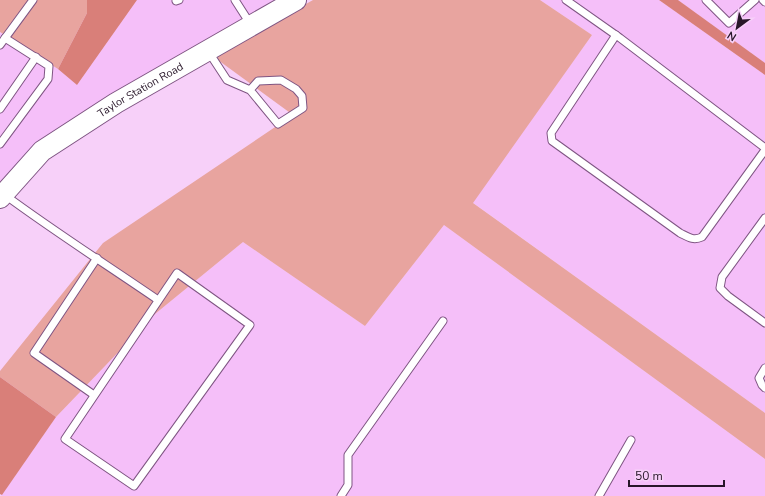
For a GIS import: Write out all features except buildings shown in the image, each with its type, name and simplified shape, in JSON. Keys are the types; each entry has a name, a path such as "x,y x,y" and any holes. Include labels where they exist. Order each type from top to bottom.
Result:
{"main road":[{"name":"Taylor Station Road","path":"1,194 42,151 116,103 296,0"}],"lane":[{"path":"0,45 33,0"},
{"path":"235,0 251,26"},
{"path":"566,0 616,36 765,149 702,237 696,239 690,238 680,233 552,141 551,133 616,36"},
{"path":"706,0 729,23 755,0"},
{"path":"0,144 48,79 49,66 5,38"},
{"path":"208,50 227,80 250,90 278,124 303,108 302,96 296,89 280,80 258,81 250,90"},
{"path":"0,109 36,57"},
{"path":"1,194 158,300"},
{"path":"765,218 722,277 720,288 728,296 765,323"},
{"path":"94,395 34,353 97,258"},
{"path":"177,273 250,325 134,486 65,439 94,395 177,273"},
{"path":"341,496 348,485 348,455 443,321"},
{"path":"765,368 759,378 765,388"},
{"path":"599,496 631,440"}],"shaded area":[{"path":"0,0 87,0 87,13 58,69 0,32"},
{"path":"87,0 137,0 77,85 58,69 87,13"},
{"path":"137,0 281,0 0,188 0,32 58,69 77,85"},
{"path":"313,0 540,0 592,35 473,203 765,413 765,459 444,225 365,326 243,242 155,314 56,417 0,377 0,371 103,243 293,115 218,60 217,54"},
{"path":"540,0 659,0 765,75 765,413 472,202 592,35"},
{"path":"659,0 678,0 765,63 765,75"},
{"path":"678,0 765,0 765,63"},
{"path":"444,225 765,459 765,496 1,496 56,417 155,314 243,242 365,326"},
{"path":"0,377 56,417 2,495 0,494"}]}
